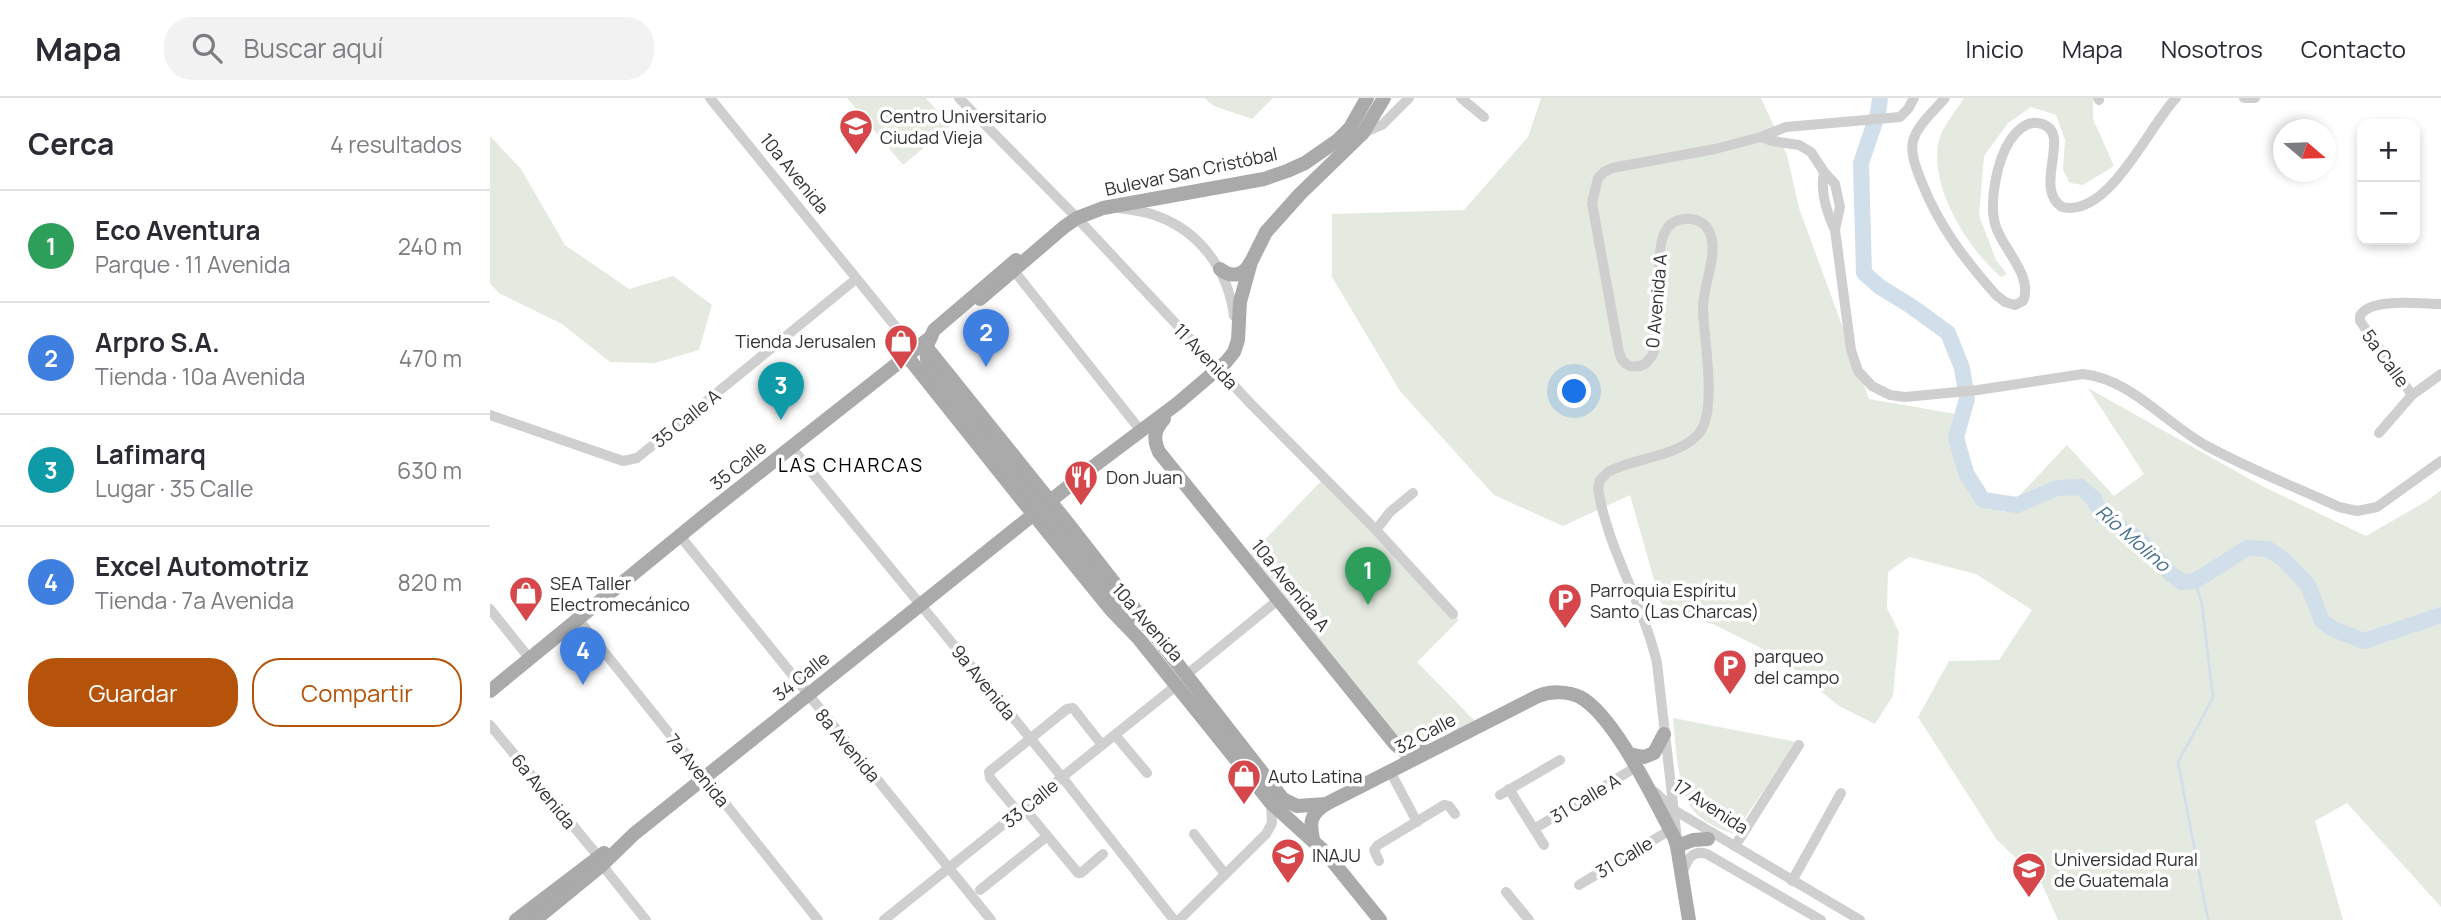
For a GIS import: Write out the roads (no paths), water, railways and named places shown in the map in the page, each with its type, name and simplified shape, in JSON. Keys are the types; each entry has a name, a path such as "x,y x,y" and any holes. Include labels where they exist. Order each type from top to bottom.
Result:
{"main road":[{"name":"Bulevar San Cristóbal","path":"1077,218 1093,211 1265,178 1287,171 1305,163 1338,140 1350,128 1367,98"},
{"path":"1220,269 1231,275 1244,272 1266,232 1300,194 1363,134 1384,98"},
{"path":"1077,218 934,330 926,348 928,369 1118,606 1139,639"},
{"path":"1219,369 1234,352 1238,340 1240,302 1251,262"},
{"name":"35 Calle","path":"490,691 1015,266"},
{"name":"10a Avenida","path":"923,343 1066,521 1271,803 1312,839 1380,920"},
{"name":"10a Avenida","path":"907,356 1112,611 1181,681"},
{"name":"34 Calle","path":"535,920 600,861 1219,369"},
{"name":"34 Calle","path":"1094,466 1137,426 1174,398 1202,383"},
{"name":"10a Avenida A","path":"1178,403 1156,428 1154,437 1159,452 1400,750 1411,754 1445,745"},
{"path":"1050,535 1048,525 1051,520 1056,518 1066,521"},
{"name":"32 Calle","path":"1181,681 1210,707 1283,799 1297,806 1326,804 1538,696 1553,692 1569,694"},
{"name":"17 Avenida","path":"1569,694 1579,696 1598,712 1635,765"},
{"path":"1664,734 1654,753 1635,765 1677,845 1689,920"},
{"path":"1312,839 1311,818 1314,812 1326,804"},
{"path":"1677,845 1693,840 1716,839"},
{"path":"516,920 600,861"}],"street":[{"name":"10a Avenida","path":"710,98 904,337 907,356"},
{"name":"11 Avenida","path":"959,98 1376,530 1453,614"},
{"path":"1363,134 1382,125 1409,98"},
{"path":"1461,98 1485,117"},
{"name":"0 Avenida A","path":"1677,845 1654,649 1620,561 1598,485 1603,476 1615,468 1678,447 1693,439 1703,428 1708,414 1709,398 1703,302 1712,244 1706,227 1696,220 1676,221 1667,229 1661,241 1655,350 1645,365 1628,365 1620,358 1605,283 1592,203 1595,186 1598,178 1612,168 1715,149 1786,127 1900,117 1914,98"},
{"path":"1945,98 1914,139 1917,170 1930,204 1950,238 1996,295 2015,305 2023,301 2026,286 1999,235 1993,208 1998,173 2011,139 2032,123 2048,128 2055,148 2050,194 2062,207 2083,206 2108,190 2176,98"},
{"path":"2244,98 2255,98"},
{"path":"1760,137 1800,145 1811,152 1835,184 1840,207 1835,230 1851,350 1858,371 1872,386 1890,395 1905,397 1978,390 2083,374 2101,376 2121,386 2182,431 2209,447 2339,508 2357,511 2376,507 2441,461"},
{"path":"1113,207 1167,220 1198,242 1220,269 1233,304 1238,340"},
{"path":"1015,266 1137,426"},
{"name":"35 Calle A","path":"490,415 623,461 630,461 856,279"},
{"name":"5a Calle","path":"2412,395 2360,321 2362,311 2382,304 2441,304"},
{"path":"904,337 923,343"},
{"path":"2379,433 2412,395 2441,374"},
{"name":"9a Avenida","path":"791,447 1176,920"},
{"path":"1376,530 1390,512 1413,493"},
{"name":"8a Avenida","path":"680,536 990,920"},
{"name":"33 Calle","path":"884,920 1278,600"},
{"path":"490,609 530,659"},
{"name":"7a Avenida","path":"578,620 818,920"},
{"path":"1102,745 1070,707 989,772 989,775 1077,873 1081,873 1103,854"},
{"name":"6a Avenida","path":"490,725 646,920"},
{"path":"1115,735 1147,773"},
{"path":"1735,846 1799,745"},
{"path":"1544,845 1505,792 1560,760"},
{"name":"17 Avenida","path":"1635,765 1665,803 1716,839 1735,846 1860,920"},
{"name":"31 Calle A","path":"1534,829 1635,765"},
{"path":"1391,773 1417,822"},
{"path":"1792,881 1841,793"},
{"path":"1176,920 1266,834 1272,823 1271,803"},
{"path":"1379,861 1375,847 1444,805 1450,806 1455,814"},
{"name":"31 Calle","path":"1579,885 1670,830"},
{"path":"1194,834 1225,874"},
{"path":"980,890 1046,837"},
{"path":"1711,856 1705,848 1716,839"},
{"path":"1682,874 1690,856 1696,853 1711,856 1821,920"},
{"path":"1506,892 1529,920"}],"waterway":[{"name":"Río Molino","path":"1880,98 1878,113 1861,163 1864,273 1948,333 1962,368 1967,399 1956,437 1966,473 1983,500 2017,505 2057,488 2081,487 2094,499 2102,516 2140,540 2171,574 2182,582 2195,581 2247,548 2268,549 2284,560 2308,585 2322,621 2333,629 2364,641 2441,615"},
{"path":"2195,581 2202,605 2213,698 2178,762 2208,920"}],"place":[{"name":"Centro Universitario Ciudad Vieja","path":"856,156"},
{"name":"Arpro S.A.","path":"986,367"},
{"name":"Tienda Jerusalen","path":"901,371"},
{"name":"Lafimarq","path":"781,420"},
{"name":"Don Juan","path":"1081,507"},
{"name":"Eco Aventura","path":"1368,605"},
{"name":"SEA Taller Electromecánico","path":"526,623"},
{"name":"Parroquia Espíritu Santo (Las Charcas)","path":"1565,630"},
{"name":"Excel Automotriz","path":"583,685"},
{"name":"parqueo del campo","path":"1730,696"},
{"name":"Auto Latina","path":"1244,806"},
{"name":"INAJU","path":"1288,885"},
{"name":"Universidad Rural de Guatemala","path":"2029,899"}],"district":[{"name":"LAS CHARCAS","path":"851,465"}]}
